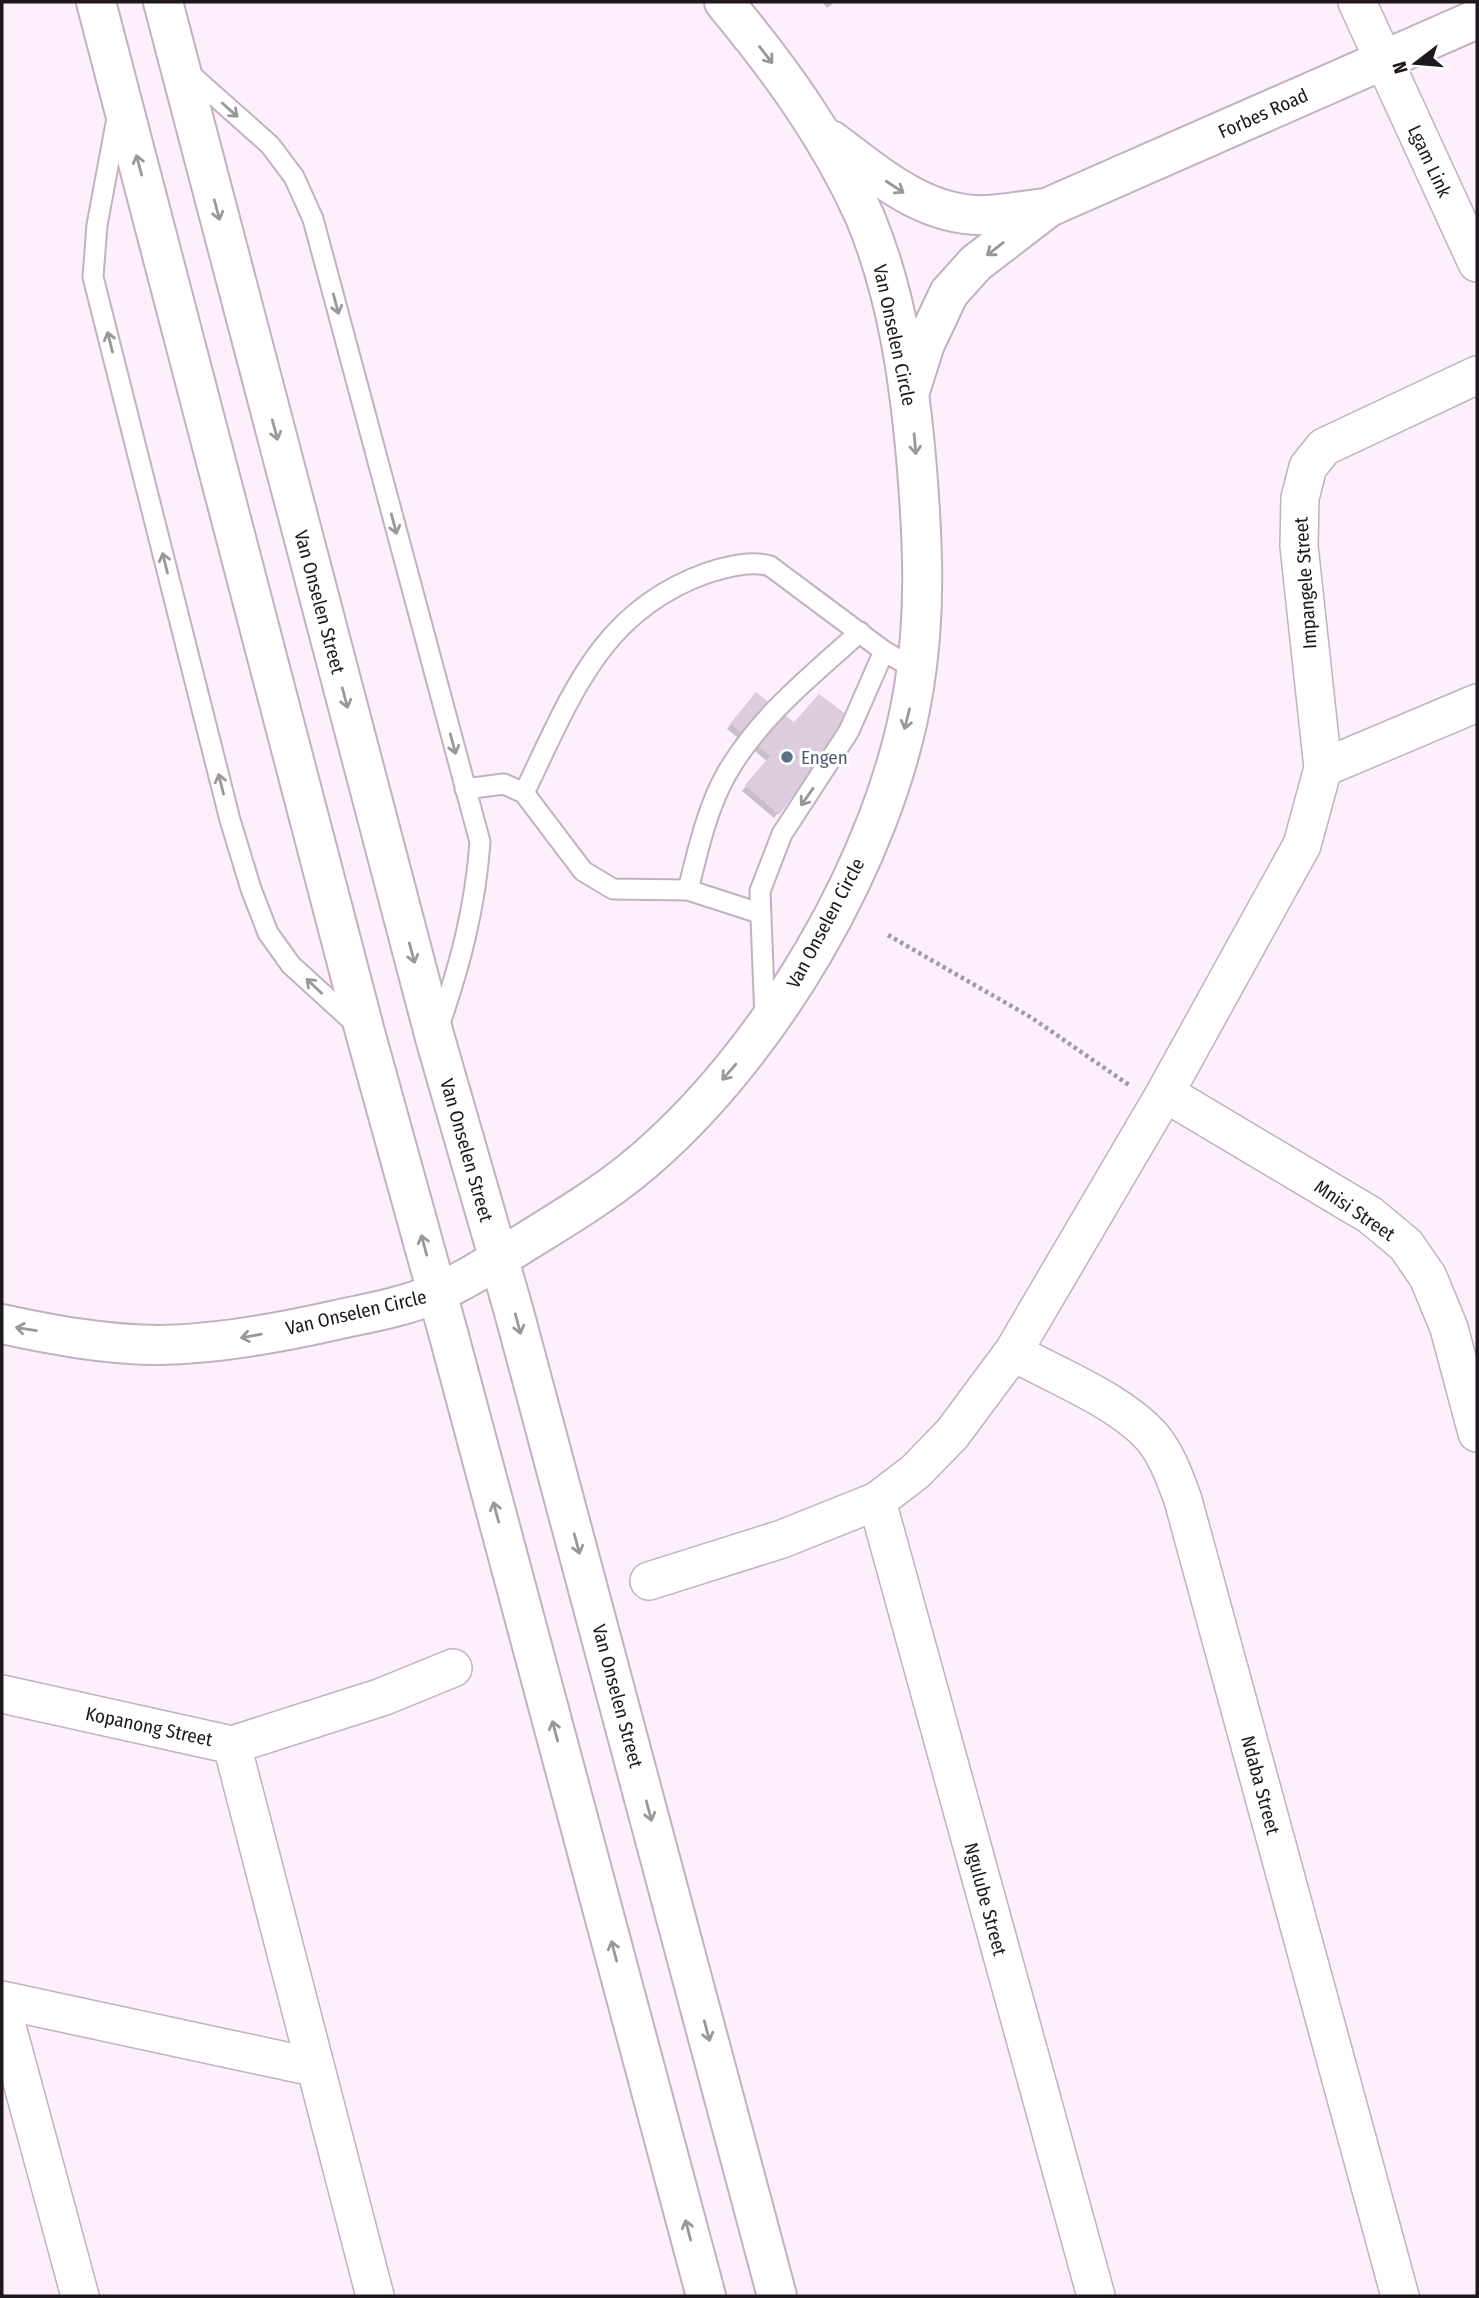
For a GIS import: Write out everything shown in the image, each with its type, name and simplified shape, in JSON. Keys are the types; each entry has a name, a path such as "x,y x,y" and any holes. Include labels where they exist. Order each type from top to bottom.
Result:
{"main road":[{"path":"96,2 365,1032 706,2296"},
{"name":"Van Onselen Street","path":"163,2 435,1038 498,1259 777,2296"},
{"name":"Van Onselen Circle","path":"2,1324 98,1341 155,1345 197,1343 314,1325 408,1304 437,1293 498,1259 595,1198 636,1168 707,1097 765,1027 829,923 864,851 893,773 916,670 923,622 924,562 910,390 884,272 861,210 821,132 780,73 724,2"},
{"name":"Forbes Road","path":"910,390 925,344 949,293 976,264 1049,207 1477,19"},
{"name":"Forbes Road","path":"821,132 910,196 937,208 959,214 987,215 1049,207"}],"street":[{"name":"Lgam Link","path":"1357,2 1477,263"},
{"name":"Impangele Street","path":"1322,768 1299,546 1300,498 1308,467 1324,447 1477,375"},
{"path":"649,1581 782,1539 877,1501 915,1472 952,1434 1013,1352 1162,1099 1302,845 1322,768 1477,703"},
{"name":"Mnisi Street","path":"1162,1099 1370,1215 1406,1245 1428,1277 1449,1328 1477,1433"},
{"name":"Ndaba Street","path":"1013,1352 1113,1406 1137,1423 1153,1438 1170,1465 1183,1500 1400,2296"},
{"name":"Ngulube Street","path":"877,1501 1096,2296"},
{"name":"Kopanong Street","path":"2,1694 232,1745 382,1697 453,1668"},
{"path":"232,1745 313,2067 375,2296"},
{"path":"2,2000 313,2067"},
{"path":"2,2008 80,2296"}],"lane":[{"path":"179,64 270,145 294,177 313,219 480,842 476,896 463,957 435,1038"},
{"path":"121,99 102,190 93,276 230,820 268,933 291,965 365,1032"},
{"path":"524,793 585,668 631,616 692,579 719,569 761,563 790,580 884,650 916,670"},
{"path":"688,890 705,824 727,773 783,699 860,632"},
{"path":"765,1027 760,891 782,834 849,731 884,650"},
{"path":"465,789 504,784 524,793 583,871 597,882 613,889 688,890 759,913"}],"path":[{"path":"888,935 1032,1018 1162,1099"}],"building":[{"path":"756,692 794,722 819,694 851,718 779,815 745,785 770,756 730,724"}],"place":[{"name":"Engen","path":"787,757"}]}
